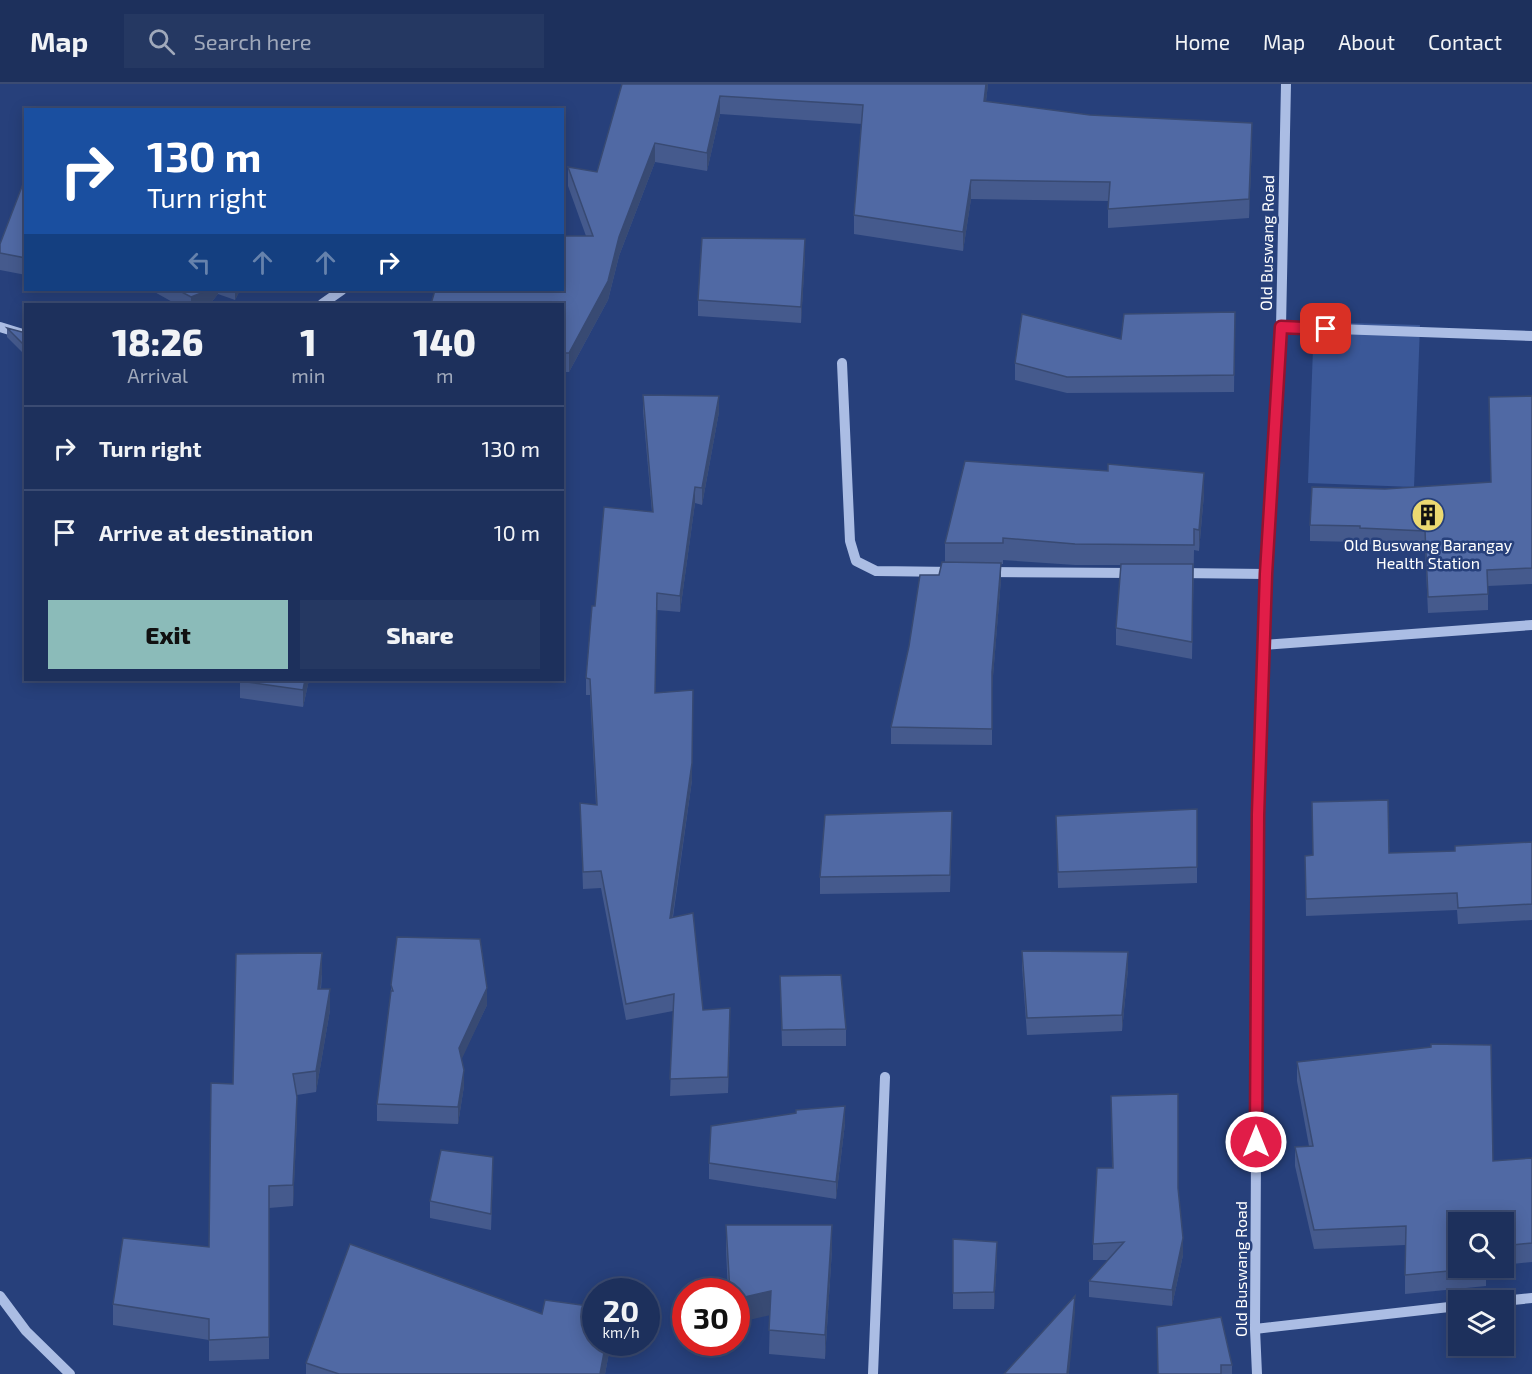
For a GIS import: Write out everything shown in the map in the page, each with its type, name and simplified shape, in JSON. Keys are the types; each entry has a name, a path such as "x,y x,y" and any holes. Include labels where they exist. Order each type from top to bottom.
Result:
{"street":[{"name":"Old Buswang Road","path":"1257,1374 1255,1329 1258,815 1266,574 1281,327 1286,84"},
{"path":"323,303 341,291"},
{"path":"0,327 24,334"},
{"path":"1281,327 1532,336"},
{"path":"842,363 850,541 856,561 876,572 1148,573"},
{"path":"1172,573 1266,574"},
{"path":"1264,645 1532,625"},
{"path":"873,1374 885,1077"},
{"path":"0,1296 26,1331 70,1374"},
{"path":"1514,1300 1532,1298"},
{"path":"1255,1329 1448,1307"}],"shaded area":[{"path":"1314,322 1420,325 1414,487 1308,483"}],"building":[{"path":"622,84 986,84 984,101 1090,115 1252,123 1249,199 1108,209 1110,182 971,180 963,232 854,215 863,105 720,96 707,153 655,143 619,237 608,281 569,353 564,353 564,303 431,303 435,291 564,291 564,236 593,236 568,167 597,172"},
{"path":"24,181 24,258 0,253 0,244"},
{"path":"702,238 805,239 801,307 698,300"},
{"path":"180,291 206,291 191,297"},
{"path":"1235,312 1234,375 1067,377 1015,363 1022,314 1121,339 1124,314"},
{"path":"7,328 24,332 24,345"},
{"path":"643,395 719,396 702,488 695,487 680,596 657,593 655,693 693,690 692,763 670,918 693,913 703,1010 730,1008 728,1077 670,1079 674,994 626,1004 601,871 583,872 580,803 597,805 590,679 586,678 604,507 653,512"},
{"path":"1532,396 1532,568 1487,570 1488,594 1428,597 1425,531 1310,525 1312,487 1385,489 1491,482 1489,397"},
{"path":"965,461 1108,471 1108,464 1204,473 1199,530 1194,529 1194,545 1075,544 1003,538 1003,543 945,543"},
{"path":"942,562 1001,563 992,672 992,729 891,727 909,646 920,575 939,575"},
{"path":"1121,564 1193,564 1192,642 1116,628"},
{"path":"240,681 305,681 303,690"},
{"path":"1388,800 1389,853 1455,851 1455,846 1532,842 1532,904 1458,908 1457,893 1306,899 1305,856 1313,855 1312,802"},
{"path":"1197,809 1197,867 1058,872 1056,816"},
{"path":"952,811 950,875 820,877 825,815"},
{"path":"397,937 480,939 487,988 459,1048 464,1070 458,1107 377,1104 391,991 393,991 391,985"},
{"path":"1022,951 1128,952 1122,1015 1027,1018"},
{"path":"322,953 318,989 330,989 316,1071 293,1074 297,1097 293,1185 269,1186 269,1337 209,1340 209,1319 113,1304 123,1238 209,1247 211,1083 233,1084 236,954"},
{"path":"841,975 846,1029 782,1030 780,976"},
{"path":"1431,1044 1491,1045 1493,1161 1532,1158 1532,1243 1514,1245 1514,1212 1448,1212 1448,1271 1405,1275 1406,1226 1314,1230 1295,1147 1313,1146 1297,1062 1431,1047"},
{"path":"1178,1094 1178,1188 1183,1238 1172,1290 1089,1281 1124,1242 1093,1244 1097,1168 1113,1168 1111,1096"},
{"path":"845,1106 836,1182 709,1163 711,1126 796,1113 796,1110"},
{"path":"441,1150 493,1157 491,1214 430,1201"},
{"path":"726,1225 832,1225 825,1335 769,1330 771,1291 750,1296 750,1278 729,1278"},
{"path":"953,1239 997,1242 994,1292 953,1293"},
{"path":"350,1244 542,1314 545,1300 582,1305 582,1356 603,1356 600,1374 339,1374 306,1363"},
{"path":"1075,1296 1067,1374 1004,1374"},
{"path":"1221,1317 1232,1365 1221,1365 1221,1374 1158,1374 1157,1327"}],"place":[{"name":"Old Buswang Barangay Health Station","path":"1428,515"}],"route":[{"path":"1256,1142 1258,815 1266,574 1281,327 1326,329"}]}
